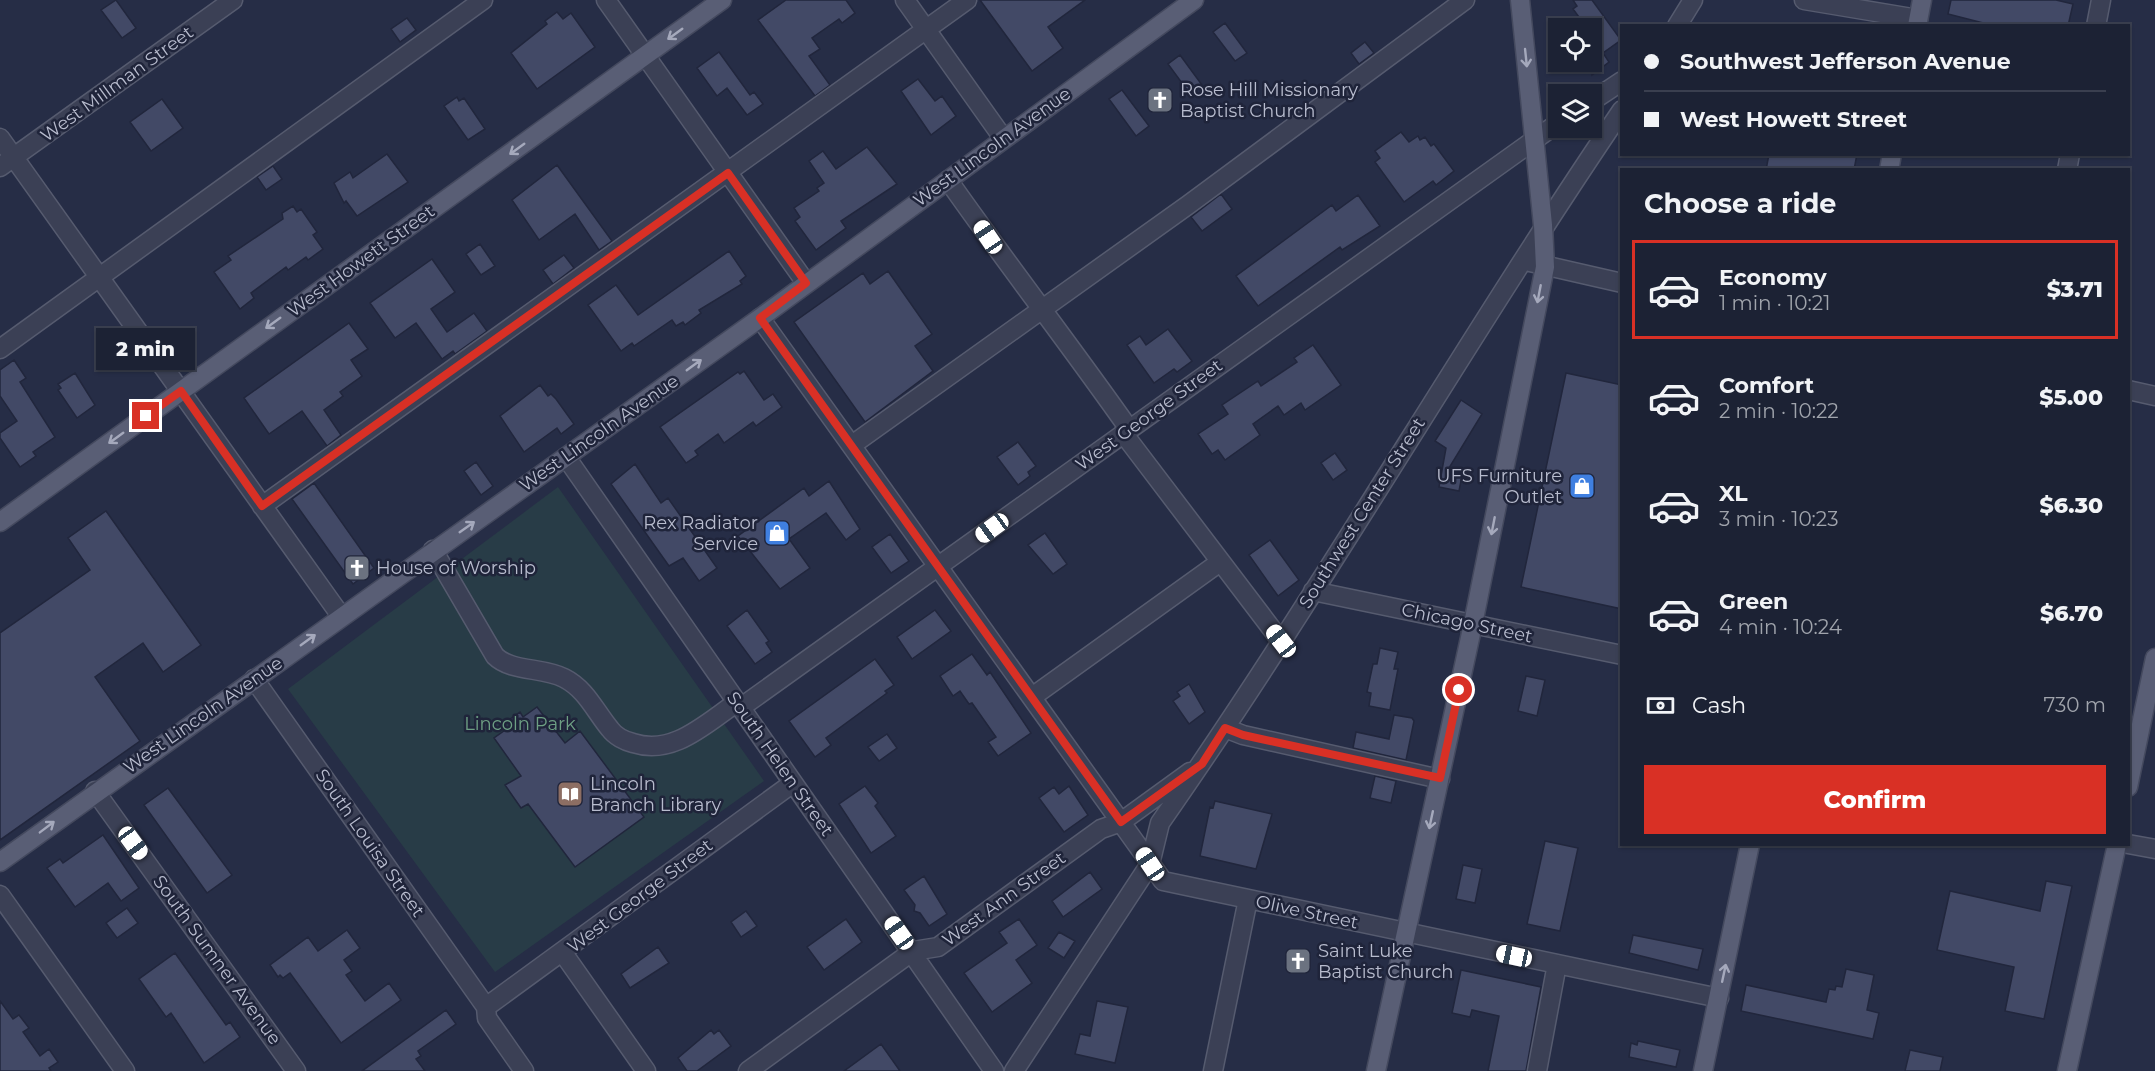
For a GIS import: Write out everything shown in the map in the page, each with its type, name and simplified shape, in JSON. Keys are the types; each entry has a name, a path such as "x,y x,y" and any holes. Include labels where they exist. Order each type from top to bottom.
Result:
{"main road":[{"name":"West Howett Street","path":"0,522 722,0"},
{"name":"West Lincoln Avenue","path":"0,862 95,791 760,318 1194,0"},
{"path":"1377,1071 1473,624 1545,267 1543,225 1520,0"},
{"path":"1917,22 1922,0"},
{"path":"2130,777 2155,658"},
{"path":"1703,1071 1750,846"},
{"path":"2067,1071 2117,846"}],"street":[{"name":"West Millman Street","path":"7,162 233,0"},
{"path":"0,350 483,0"},
{"path":"606,0 806,283"},
{"path":"905,0 1003,138"},
{"path":"262,506 927,31 967,0"},
{"path":"852,445 1042,307 1188,205 1465,0"},
{"path":"1678,24 1693,0"},
{"path":"1804,0 1917,22"},
{"path":"2096,24 2101,0"},
{"path":"1602,94 1620,82"},
{"name":"Southwest Center Street","path":"1014,1071 1150,864 1160,823 1202,764 1281,641 1543,225 1620,113"},
{"name":"West George Street","path":"433,550 495,656 502,663 546,670 566,679 583,692 611,731 625,741 662,747 682,740 738,705 939,566 1548,130"},
{"path":"0,138 7,162 99,278 341,616"},
{"path":"948,180 999,253 1042,307 1126,431 1281,641"},
{"path":"1522,260 1620,283"},
{"name":"Olive Street","path":"760,318 1163,880 1719,998"},
{"path":"2130,390 2155,396"},
{"name":"South Helen Street","path":"566,457 738,705 913,951 994,1071"},
{"path":"1032,697 1220,561"},
{"name":"Chicago Street","path":"1313,591 1620,655"},
{"name":"South Louisa Street","path":"254,679 486,1007 487,1018 524,1071"},
{"path":"1225,728 1243,735 1440,778"},
{"name":"West Ann Street","path":"748,1071 913,951 938,947 1101,829 1121,822 1202,764"},
{"name":"West George Street","path":"486,1007 793,783"},
{"name":"South Sumner Avenue","path":"95,791 296,1071"},
{"path":"2130,844 2155,849"},
{"path":"0,895 125,1071"},
{"path":"1213,1071 1248,899"},
{"path":"562,953 645,1071"},
{"path":"1537,1071 1557,964"}],"green space":[{"name":"Lincoln Park","path":"558,487 764,781 495,972 288,689"}],"building":[{"path":"116,0 136,28 122,38 101,10"},
{"path":"786,0 846,0 855,13 842,23 839,19 812,38 820,49 809,56 830,85 815,96 758,20"},
{"path":"980,0 1085,0 1048,27 1063,48 1032,71"},
{"path":"1573,0 1592,0 1620,39 1603,53 1609,62 1602,67 1602,18 1580,18 1573,9 1577,6"},
{"path":"1951,0 2056,0 2073,4 2068,24 1987,24 1948,14"},
{"path":"557,12 563,19 571,13 595,47 537,89 511,53 547,24 545,21"},
{"path":"407,18 416,30 400,42 391,29"},
{"path":"1225,23 1247,53 1235,61 1213,32"},
{"path":"1365,42 1374,53 1359,64 1351,53"},
{"path":"719,52 750,95 754,92 763,104 747,115 727,88 717,96 697,68"},
{"path":"1180,55 1202,85 1190,94 1168,64"},
{"path":"918,79 935,101 942,96 956,116 931,135 901,91"},
{"path":"1122,90 1149,126 1136,136 1109,99"},
{"path":"457,97 459,101 464,98 485,129 468,140 444,106"},
{"path":"162,99 183,128 151,151 130,122"},
{"path":"1401,132 1409,142 1418,136 1420,140 1425,137 1431,146 1434,144 1454,171 1436,185 1433,181 1404,202 1375,162 1380,158 1375,151"},
{"path":"867,147 897,184 841,221 846,228 816,250 795,221 800,217 794,208 819,191 817,188 824,183 809,161 823,151 836,169"},
{"path":"387,154 408,182 357,216 346,201 344,203 334,183 350,172 353,178"},
{"path":"1769,156 1857,156 1854,168 1766,168"},
{"path":"557,165 612,241 599,250 575,214 539,240 512,200"},
{"path":"273,166 282,179 266,190 257,177"},
{"path":"1221,194 1232,209 1202,231 1191,217"},
{"path":"1358,195 1380,226 1342,250 1340,247 1258,306 1236,276 1332,205 1336,211"},
{"path":"293,206 297,212 301,209 317,232 313,235 323,249 308,260 306,257 288,270 286,267 251,293 254,298 240,309 214,272 231,260 228,256 283,219 282,213"},
{"path":"480,244 495,266 481,275 466,254"},
{"path":"729,251 746,276 740,281 742,284 699,310 701,313 685,325 683,322 676,326 672,320 634,346 632,343 621,351 588,305 616,285 638,315"},
{"path":"564,255 574,268 553,284 543,270"},
{"path":"432,259 455,292 431,309 447,332 474,313 487,331 455,354 453,351 442,359 416,323 395,338 370,303"},
{"path":"888,271 932,334 915,346 933,371 865,422 794,322 863,273 870,284"},
{"path":"349,323 368,349 351,360 362,376 340,392 343,396 324,410 341,435 327,446 302,411 269,434 244,398"},
{"path":"1168,329 1192,361 1177,372 1174,369 1154,383 1127,345 1140,336 1146,345"},
{"path":"1313,345 1341,385 1305,410 1301,403 1284,415 1278,406 1253,424 1260,435 1225,460 1218,450 1212,454 1198,434 1228,414 1222,405 1258,381 1261,386 1297,362 1294,358"},
{"path":"14,360 26,378 20,382 55,437 33,452 36,456 20,467 0,438 0,433 17,421 0,396 0,370"},
{"path":"744,371 764,400 773,394 782,407 756,426 753,422 724,443 718,434 695,451 698,455 686,463 660,427 738,372 740,374"},
{"path":"75,373 95,405 77,418 58,390 61,388 58,384"},
{"name":"UFS Furniture Outlet","path":"1566,373 1620,385 1620,609 1521,587"},
{"path":"540,385 548,396 551,394 556,399 574,424 561,434 557,428 524,452 500,416"},
{"path":"1461,400 1482,414 1449,468 1463,471 1459,491 1439,487 1446,448 1435,441"},
{"path":"1018,442 1036,466 1028,472 1030,476 1018,485 997,457"},
{"path":"1335,453 1347,470 1333,480 1321,463"},
{"path":"476,462 493,486 481,495 464,471"},
{"path":"635,464 661,503 668,498 717,568 699,581 683,558 669,566 611,484"},
{"path":"829,481 860,529 846,540 826,513 789,539 810,568 780,589 738,536 804,488 809,496"},
{"path":"314,483 374,568 353,584 292,499"},
{"path":"106,511 201,645 163,672 143,643 95,677 140,741 0,840 0,633 90,570 68,538"},
{"path":"1045,533 1067,564 1053,574 1028,545"},
{"path":"890,534 909,561 891,573 872,547"},
{"path":"1270,540 1299,580 1278,596 1249,555"},
{"path":"747,610 769,641 766,643 772,652 755,664 727,626"},
{"path":"935,610 951,631 912,659 897,637"},
{"path":"1380,648 1398,652 1394,669 1398,669 1390,710 1369,706 1371,693 1367,692 1373,664 1377,664"},
{"path":"972,654 987,675 990,672 1031,733 998,756 988,742 996,737 972,703 969,704 960,691 953,696 940,676"},
{"path":"875,659 894,685 885,691 887,693 826,738 831,745 815,757 789,721"},
{"path":"1526,676 1545,680 1537,716 1518,711"},
{"path":"1189,684 1205,712 1189,724 1173,701 1180,696 1177,692"},
{"name":"Lincoln Branch Library","path":"537,707 565,743 580,731 644,817 575,867 528,804 521,808 505,785 521,776 494,738 511,726 507,721 520,712 523,717"},
{"path":"1394,715 1412,718 1414,721 1406,760 1353,748 1356,732 1389,739"},
{"path":"887,734 897,748 879,761 868,747"},
{"path":"1375,776 1396,781 1391,803 1370,798"},
{"path":"865,786 878,803 875,806 896,836 871,853 839,804"},
{"path":"1069,786 1088,815 1064,832 1039,798 1054,787 1059,794"},
{"path":"168,788 232,875 207,893 144,805"},
{"path":"1215,801 1272,814 1256,869 1200,856 1210,807 1213,808"},
{"path":"103,835 139,888 121,901 108,883 75,907 47,868 60,859 63,863"},
{"path":"1545,841 1578,848 1560,931 1527,924"},
{"path":"1463,865 1482,869 1475,903 1456,899"},
{"path":"1090,872 1102,889 1063,917 1052,901"},
{"path":"924,876 947,914 929,926 920,913 914,911 915,905 904,890"},
{"path":"2046,881 2072,886 2044,1019 2005,1011 2014,967 1937,950 1950,891 2040,911"},
{"path":"127,908 138,923 117,938 106,923"},
{"path":"746,911 757,926 741,937 731,922"},
{"path":"846,919 862,942 824,970 807,947"},
{"path":"1019,919 1037,945 1016,960 1032,983 992,1012 964,973 1007,943 999,932"},
{"path":"347,930 360,948 344,960 352,971 346,975 365,1001 389,983 401,1000 341,1043 290,973 283,978 280,975 278,977 270,965 308,937 318,951"},
{"path":"1059,932 1075,941 1064,958 1048,948"},
{"path":"1633,935 1703,949 1698,970 1629,953"},
{"path":"658,947 669,963 630,988 621,974"},
{"path":"175,953 226,1025 230,1022 240,1037 204,1063 171,1013 166,1017 139,979"},
{"path":"1846,969 1874,975 1867,1010 1879,1013 1873,1039 1741,1011 1746,985 1826,1002 1829,989 1835,990 1836,986 1842,987"},
{"path":"1461,970 1541,987 1526,1071 1488,1071 1499,1016 1472,1010 1470,1017 1452,1013"},
{"path":"0,1001 13,1019 19,1015 29,1028 23,1032 40,1056 49,1049 58,1062 49,1068 51,1071 0,1071"},
{"path":"1097,1001 1128,1007 1115,1063 1075,1054 1080,1034 1090,1036"},
{"path":"446,1010 456,1024 418,1051 421,1056 416,1059 425,1071 362,1071"},
{"path":"711,1030 714,1034 719,1030 731,1046 697,1071 687,1071 678,1058"},
{"path":"1638,1041 1680,1050 1676,1067 1629,1057 1631,1043 1637,1045"},
{"path":"881,1044 900,1071 844,1071"},
{"path":"1910,1050 1943,1057 1940,1071 1905,1071"}],"place":[{"name":"Rose Hill Missionary Baptist Church","path":"1160,100"},
{"name":"UFS Furniture Outlet","path":"1582,486"},
{"name":"Rex Radiator Service","path":"777,533"},
{"name":"House of Worship","path":"357,568"},
{"name":"Lincoln Branch Library","path":"570,794"},
{"name":"Saint Luke Baptist Church","path":"1298,961"}],"route":[{"path":"146,416 181,391 262,506 728,173 806,283 760,318 1121,822 1202,764 1225,728 1243,735 1440,778 1459,690"}]}
